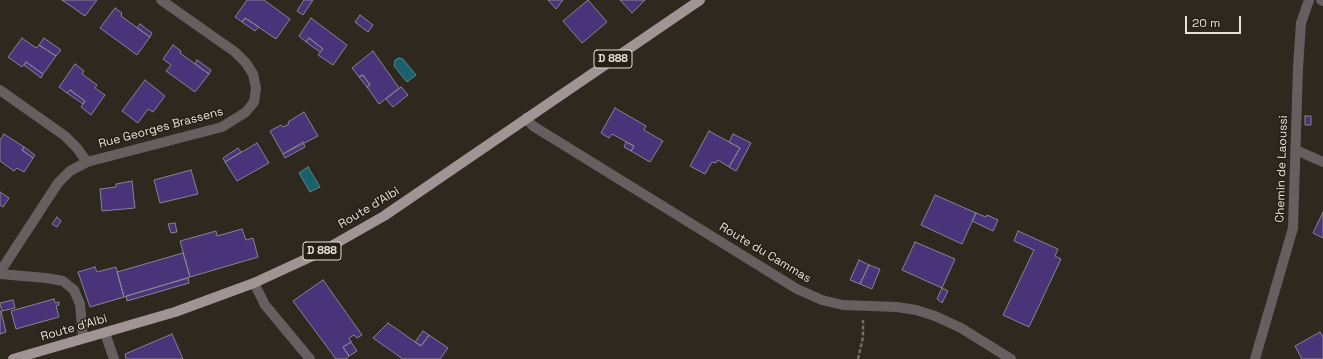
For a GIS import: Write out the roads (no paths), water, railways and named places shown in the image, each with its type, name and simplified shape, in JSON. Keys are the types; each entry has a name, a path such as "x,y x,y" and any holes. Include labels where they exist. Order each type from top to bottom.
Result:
{"main road":[{"name":"Route d'Albi","path":"13,359 175,312 254,283 319,253 384,216 700,0"}],"street":[{"name":"Rue Georges Brassens","path":"0,273 58,183 70,171 87,162 222,127 246,112 254,102 256,88 255,82 253,74 246,63 235,52 162,0"},
{"name":"Chemin de Laoussi","path":"1255,359 1293,228 1298,68 1301,24 1309,0"},
{"path":"0,90 65,136 77,148 87,162"},
{"name":"Route du Cammas","path":"526,118 533,126 797,289 822,300 843,305 897,307 916,310 935,316 961,328 1011,359"},
{"path":"1296,150 1323,162"},
{"path":"0,273 63,281 74,290 80,304 83,338"},
{"path":"254,283 265,305 310,359"},
{"path":"105,333 114,359"}],"water":[{"path":"399,58 403,59 416,75 407,82 394,66 395,60"},
{"path":"308,167 320,187 310,192 299,173"}]}
